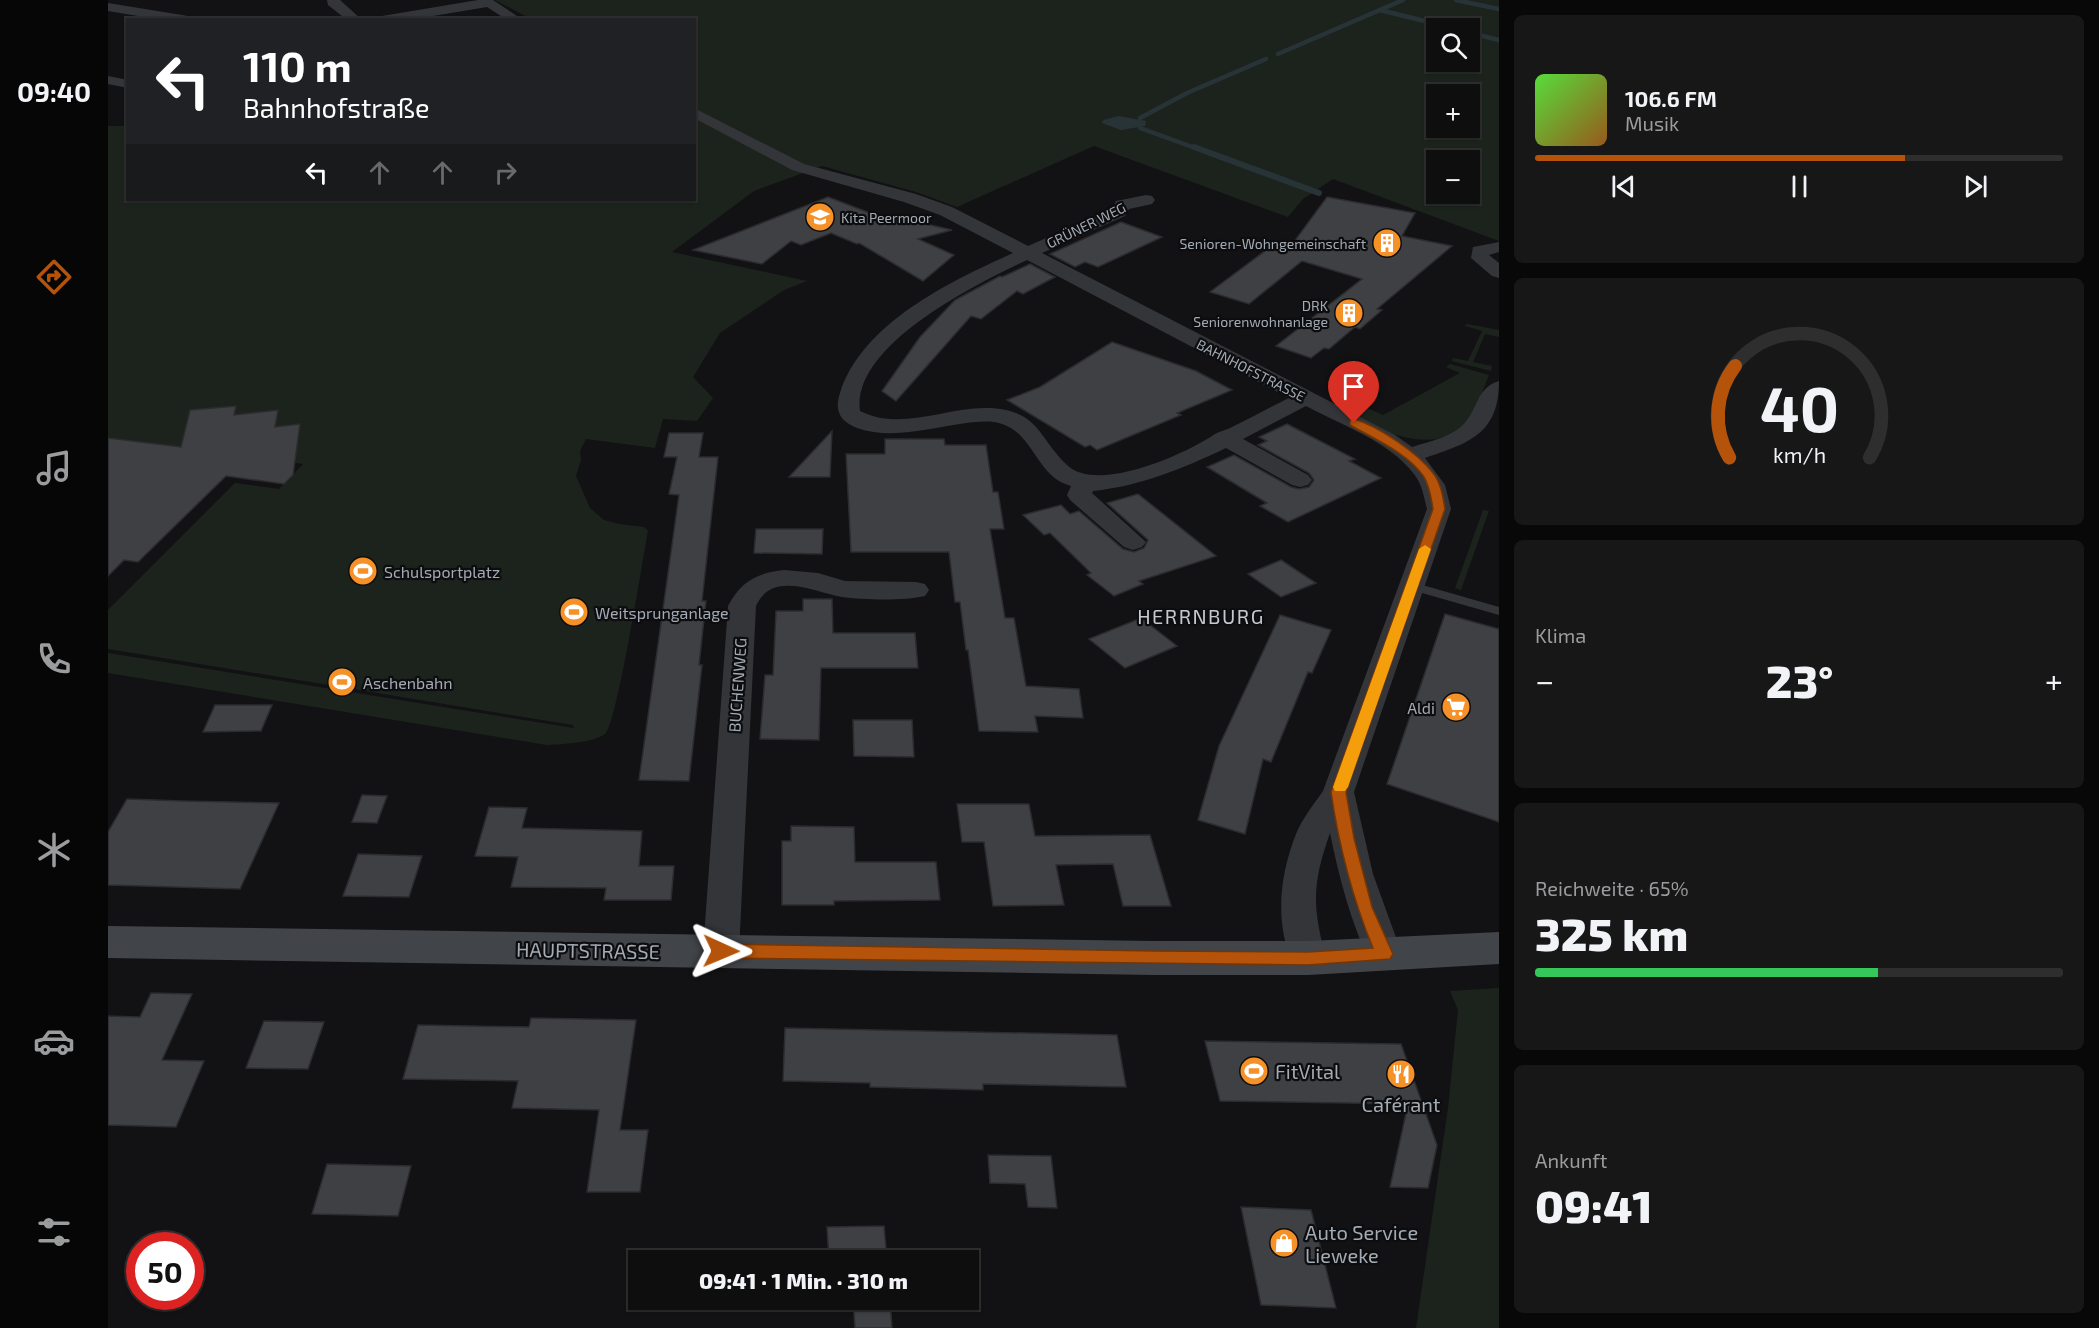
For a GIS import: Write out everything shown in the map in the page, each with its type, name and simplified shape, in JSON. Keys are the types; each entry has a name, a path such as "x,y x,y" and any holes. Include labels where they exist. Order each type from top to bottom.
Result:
{"main road":[{"name":"HAUPTSTRASSE","path":"108,942 1308,958 1499,948"}],"street":[{"path":"334,0 332,2 353,18"},
{"path":"393,18 486,1 514,18"},
{"path":"108,7 176,18"},
{"path":"108,80 126,84"},
{"name":"BAHNHOFSTRASSE","path":"696,113 798,167 935,206 1387,440 1410,455 1429,474 1436,490 1439,509 1338,792 1313,833 1298,884 1299,922 1308,958"},
{"name":"GRÜNER WEG","path":"1027,253 1119,212 1122,205 1146,200"},
{"path":"1499,246 1480,250 1480,258 1499,272"},
{"path":"1027,253 960,284 915,311 885,339 866,363 853,384 848,411 850,415 862,422 892,426 979,415 1008,418 1024,425 1060,472 1070,479 1103,485 1144,475 1186,458 1305,398"},
{"path":"1410,455 1456,440 1477,424 1485,404 1499,388"},
{"path":"1224,438 1300,480"},
{"path":"1084,483 1079,495 1133,542"},
{"name":"BUCHENWEG","path":"721,951 742,606 745,595 753,586 763,581 781,579 805,579 850,589 916,590"},
{"name":"BAHNHOFSTRASSE","path":"1338,792 1346,838 1364,907 1384,954"}],"lane":[{"path":"1412,586 1499,610"}],"shaded area":[{"path":"495,0 1499,0 1499,241 1333,179 1303,199 1288,217 1094,146 957,207 916,192 822,166 754,191 672,252 807,281 784,290 720,333 693,377 713,398 697,421 663,419 655,448 586,439 580,451 581,460 576,476 590,508 604,520 644,527 648,531 623,673 610,724 605,734 600,737 547,745 108,673 108,653 574,728 573,725 108,649 108,610 235,483 279,489 303,464 108,438 108,126 126,126 126,201 696,201 696,18 529,18","holes":["235,406 234,415 277,410 276,422 191,410"]},
{"path":"1119,116 1146,121 1145,126 1121,130 1102,123 1103,120"},
{"path":"1467,324 1499,330 1499,337 1485,334 1473,362 1492,366 1491,371 1452,361 1453,358 1468,361 1482,331 1465,326"},
{"path":"1450,364 1489,375 1471,416 1456,431 1429,440 1414,439 1399,436 1357,417 1357,411 1365,407 1383,415 1460,373 1446,367"},
{"path":"1483,510 1489,511 1461,590 1455,588"},
{"path":"1499,988 1499,1328 1416,1328 1448,1108 1458,1010 1450,991"}],"building":[{"path":"828,197 888,220 896,217 952,230 918,239 954,255 923,281 859,243 831,233 801,245 791,241 762,264 693,250"},
{"path":"1327,197 1415,213 1402,236 1452,246 1377,309 1382,310 1360,329 1355,327 1329,349 1324,348 1311,358 1276,346 1362,279 1302,261 1249,304 1210,292 1277,242 1291,246"},
{"path":"1121,222 1162,237 1098,267 1085,262 1075,267 1050,254"},
{"path":"1030,264 1055,277 1023,294 1017,291 981,319 971,316 896,401 882,391 920,337 955,300 1000,276"},
{"path":"1112,342 1196,371 1232,390 1177,413 1181,415 1097,450 1090,445 1085,447 1007,400 1040,387"},
{"path":"236,406 234,415 278,410 275,427 300,424 293,475 284,484 226,476 138,562 124,560 108,576 108,438 181,447 190,410"},
{"path":"1287,424 1355,459 1349,461 1381,478 1288,522 1260,506 1267,503 1207,467 1234,455 1291,487 1299,489 1309,487 1314,480 1309,473 1258,445 1267,441 1259,437"},
{"path":"832,431 830,477 789,477"},
{"path":"669,433 703,433 699,457 718,457 702,601 706,601 699,665 702,665 689,781 639,780 679,495 669,494 677,457 664,457"},
{"path":"885,439 944,439 945,445 986,445 993,492 998,492 1004,529 990,529 1005,618 1014,618 1026,686 1079,689 1083,718 1035,716 1038,732 979,731 960,602 955,602 949,552 851,552 846,454 885,454"},
{"path":"1138,494 1216,556 1139,581 1143,584 1114,596 1087,575 1091,573 1050,533 1044,535 1023,515 1061,505 1070,514 1079,511 1123,549 1134,552 1144,548 1148,540 1107,503"},
{"path":"756,529 823,529 822,554 754,553"},
{"path":"1281,560 1316,583 1281,597 1248,574"},
{"path":"803,599 832,599 833,633 915,633 918,668 821,668 819,740 760,739 765,675 773,675 776,611 803,611"},
{"name":"Aldi","path":"1445,614 1499,629 1499,822 1387,784"},
{"path":"1280,615 1331,630 1312,673 1308,672 1271,762 1263,759 1245,834 1198,820 1219,746"},
{"path":"1141,618 1177,646 1125,668 1089,639"},
{"path":"215,705 272,705 261,731 203,732"},
{"path":"853,720 912,720 914,757 854,756"},
{"path":"362,795 387,796 377,823 352,822"},
{"path":"127,799 279,803 240,889 108,885 108,832"},
{"path":"957,804 1029,804 1035,836 1150,835 1171,906 1123,906 1113,864 1056,865 1064,905 993,906 984,842 962,842"},
{"path":"489,807 527,808 522,828 642,831 639,866 674,866 671,900 604,900 606,888 511,887 518,857 475,856"},
{"path":"791,826 854,827 855,862 936,862 940,900 834,901 834,905 782,905 782,841 791,841"},
{"path":"358,854 422,856 409,897 343,896"},
{"path":"151,993 192,994 162,1060 204,1061 176,1127 108,1125 108,1016 140,1017"},
{"path":"531,1018 636,1020 620,1130 648,1130 640,1192 587,1192 599,1110 512,1108 518,1081 403,1079 418,1025 529,1027"},
{"path":"264,1021 324,1022 308,1069 246,1068"},
{"path":"785,1028 1117,1035 1126,1087 983,1084 983,1090 870,1087 870,1083 783,1081"},
{"path":"1205,1041 1401,1044 1437,1145 1428,1188 1390,1187 1408,1104 1220,1101"},
{"path":"988,1155 1051,1156 1057,1208 1028,1207 1025,1184 990,1183"},
{"path":"327,1164 411,1166 398,1216 312,1214"},
{"name":"Auto Service Lieweke","path":"1241,1207 1311,1210 1336,1308 1261,1305"},
{"path":"884,1226 886,1250 828,1250 827,1227"},
{"path":"854,1310 891,1310 892,1328 855,1328"}],"waterway":[{"path":"1278,54 1403,0"},
{"path":"1456,0 1499,9"},
{"path":"1380,10 1426,21"},
{"path":"1480,35 1499,40"},
{"path":"1140,118 1187,93 1266,59"},
{"path":"1140,128 1198,149"},
{"path":"1194,147 1319,193"}],"slow traffic":[{"path":"1340,787 1425,549"}],"place":[{"name":"Kita Peermoor","path":"820,217"},
{"name":"Senioren-Wohngemeinschaft","path":"1387,243"},
{"name":"DRK Seniorenwohnanlage","path":"1349,313"},
{"name":"Schulsportplatz","path":"363,571"},
{"name":"Weitsprunganlage","path":"574,612"},
{"name":"Aschenbahn","path":"342,682"},
{"name":"Aldi","path":"1456,707"},
{"name":"FitVital","path":"1254,1071"},
{"name":"Caférant","path":"1401,1074"},
{"name":"Auto Service Lieweke","path":"1284,1243"}],"district":[{"name":"HERRNBURG","path":"1201,616"}],"route":[{"path":"721,951 1154,958 1308,958 1384,954 1364,907 1346,838 1338,792 1439,509 1436,490 1429,474 1410,455 1354,423"}]}
